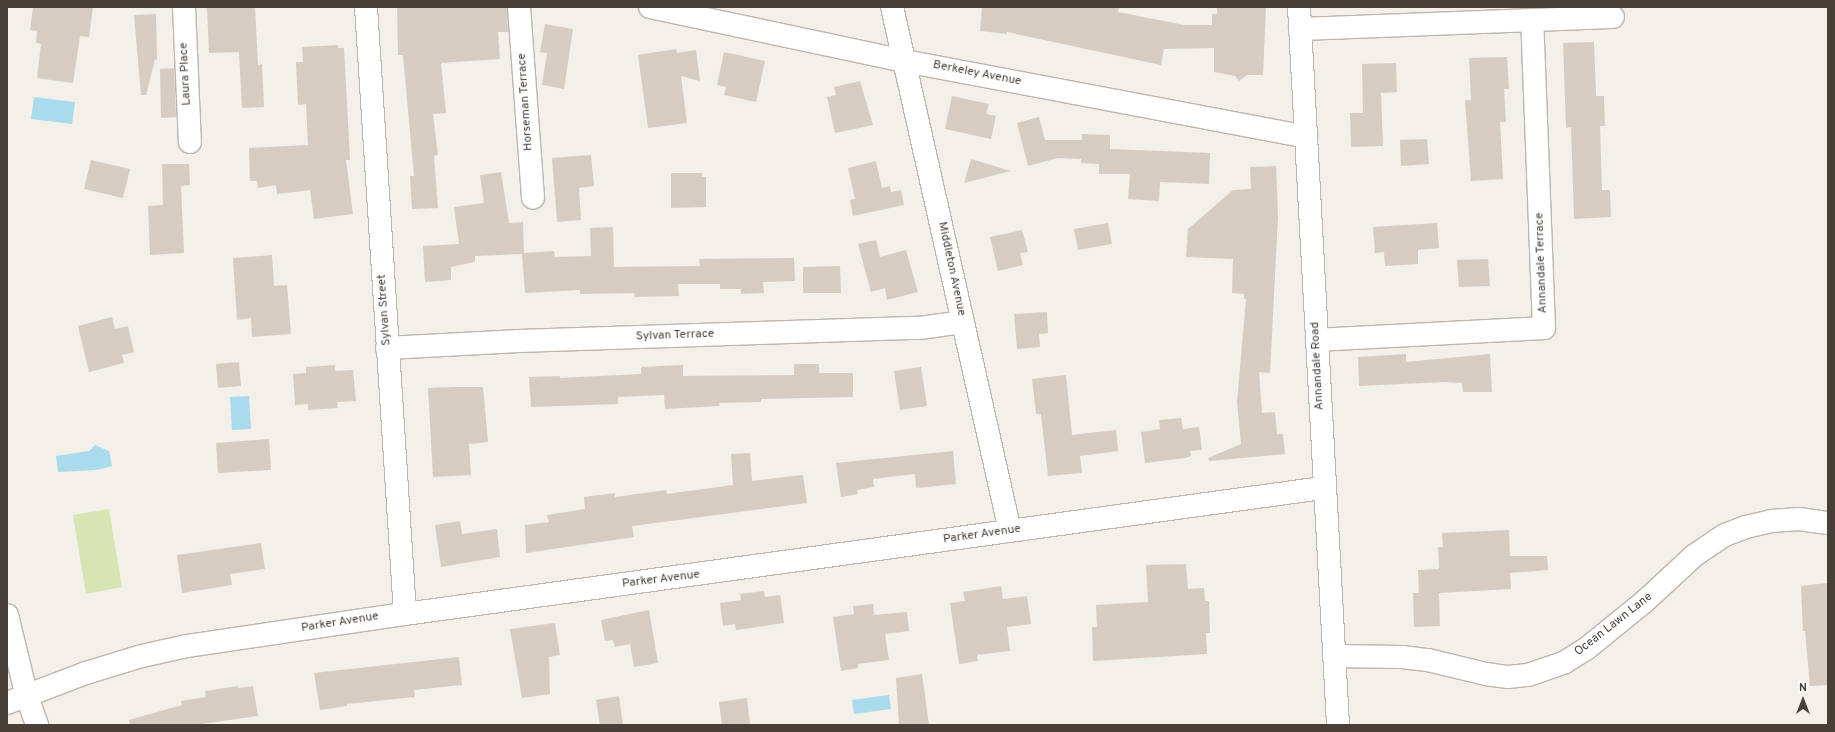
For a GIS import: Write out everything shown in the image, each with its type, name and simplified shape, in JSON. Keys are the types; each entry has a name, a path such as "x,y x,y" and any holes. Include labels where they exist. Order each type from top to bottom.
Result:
{"street":[{"name":"Laura Place","path":"184,7 190,142"},
{"name":"Sylvan Street","path":"366,7 405,614"},
{"name":"Horseman Terrace","path":"519,7 533,197"},
{"name":"Berkeley Avenue","path":"650,7 905,61 1306,137"},
{"name":"Middleton Avenue","path":"892,7 1010,531"},
{"name":"Annandale Road","path":"1299,7 1338,725"},
{"path":"1300,29 1613,17"},
{"name":"Annandale Terrace","path":"1317,340 1544,328 1532,20"},
{"name":"Sylvan Terrace","path":"387,348 527,341 920,328 962,322"},
{"name":"Parker Avenue","path":"17,700 86,673 157,653 405,614 778,565 1010,531 1324,488"},
{"name":"Ocean Lawn Lane","path":"1334,656 1402,657 1428,660 1486,674 1508,677 1528,675 1565,662 1586,649 1644,602 1696,555 1725,535 1746,526 1771,521 1799,519 1828,523"},
{"path":"7,615 17,700 37,725"}],"green space":[{"path":"109,509 122,587 86,594 73,515"}],"water":[{"path":"34,97 75,102 72,124 31,119"},
{"path":"249,396 251,429 232,430 230,397"},
{"path":"95,445 109,451 112,466 97,470 58,472 56,456 89,451"},
{"path":"889,695 891,709 854,714 852,700"}],"building":[{"path":"33,7 93,7 89,37 80,36 73,83 37,78 41,44 36,43 37,31 30,30"},
{"path":"207,7 255,7 258,65 262,64 264,107 242,108 239,52 209,53"},
{"path":"397,7 507,7 508,32 498,32 500,59 441,63 446,113 433,114 438,155 434,156 438,208 412,209 410,176 414,176 403,55 398,55"},
{"path":"982,7 1119,7 1118,12 1184,25 1212,25 1212,14 1217,14 1217,7 1266,7 1263,75 1247,75 1239,81 1235,76 1214,72 1214,48 1164,49 1161,65 1007,32 1007,34 980,31"},
{"path":"156,14 157,60 155,59 146,95 141,95 134,15"},
{"path":"545,24 573,29 564,89 542,85 547,53 540,52"},
{"path":"1594,42 1596,96 1604,96 1605,126 1600,126 1602,190 1610,190 1611,217 1574,219 1571,127 1566,128 1563,43"},
{"path":"338,45 338,48 344,48 350,160 346,160 353,214 314,219 310,190 277,194 276,185 258,188 257,181 250,181 249,148 308,145 306,104 298,105 296,62 303,62 302,47"},
{"path":"676,49 677,53 696,50 700,81 681,76 687,123 648,128 638,55"},
{"path":"724,52 765,61 756,102 724,95 726,87 717,85"},
{"path":"1507,57 1509,89 1504,89 1506,122 1500,122 1503,179 1471,181 1465,100 1471,100 1469,58"},
{"path":"1396,63 1397,92 1381,93 1383,146 1351,147 1350,113 1363,113 1362,64"},
{"path":"174,68 176,117 161,118 160,69"},
{"path":"860,81 873,125 835,133 827,97 836,95 834,87"},
{"path":"952,96 989,104 986,114 996,116 991,139 945,129"},
{"path":"1039,117 1045,140 1082,140 1082,134 1110,135 1110,149 1210,153 1209,184 1160,182 1159,201 1128,199 1130,174 1099,174 1099,164 1081,163 1081,159 1058,158 1028,166 1017,123"},
{"path":"1427,139 1429,164 1401,166 1400,140"},
{"path":"591,155 594,186 579,188 581,220 557,222 552,158"},
{"path":"971,159 1011,171 964,183"},
{"path":"91,160 130,169 123,198 84,189"},
{"path":"876,161 882,188 890,186 891,192 901,190 904,205 853,216 850,200 855,199 848,168"},
{"path":"162,164 189,164 190,185 181,186 184,253 150,255 148,206 163,205"},
{"path":"1276,166 1278,217 1270,373 1259,372 1262,413 1275,412 1277,434 1283,434 1285,454 1209,461 1208,458 1241,444 1237,402 1246,299 1244,299 1244,294 1232,293 1233,259 1186,257 1188,229 1233,190 1251,189 1250,167"},
{"path":"501,172 509,223 523,222 524,253 554,251 555,257 591,256 590,228 613,227 614,267 700,266 699,259 794,258 795,281 763,282 764,293 741,294 741,289 720,289 720,284 678,284 679,296 635,297 634,293 580,294 580,290 525,293 522,254 475,256 475,262 451,267 451,280 425,282 423,246 459,244 454,207 484,203 480,175"},
{"path":"671,173 702,173 702,177 706,177 706,207 671,208"},
{"path":"1108,223 1112,244 1078,250 1074,229"},
{"path":"1437,223 1439,248 1418,250 1418,264 1385,266 1384,252 1375,253 1373,227"},
{"path":"1022,230 1028,252 1020,253 1023,265 998,271 990,237"},
{"path":"876,240 880,257 906,250 918,292 887,300 885,288 871,292 858,244"},
{"path":"272,255 274,286 287,285 291,334 252,337 251,318 237,320 233,258"},
{"path":"1488,259 1490,286 1459,287 1457,260"},
{"path":"840,266 841,293 803,293 803,267"},
{"path":"1047,312 1048,333 1039,334 1040,347 1017,349 1014,314"},
{"path":"112,317 115,329 128,326 134,352 122,355 124,363 89,372 78,326"},
{"path":"1406,354 1406,362 1490,354 1492,392 1463,392 1462,383 1445,382 1359,386 1358,357"},
{"path":"239,362 241,386 218,388 216,364"},
{"path":"794,364 819,364 819,373 853,373 853,397 761,399 761,402 719,403 720,406 665,409 664,395 618,397 618,404 531,407 529,377 560,376 560,378 641,374 641,367 683,365 683,376 794,375"},
{"path":"335,365 335,371 353,370 356,401 337,402 338,408 308,410 308,404 295,405 293,374 306,373 306,367"},
{"path":"921,367 927,406 900,410 894,371"},
{"path":"1066,375 1072,435 1116,430 1118,451 1080,456 1082,473 1048,476 1041,414 1036,414 1032,379"},
{"path":"483,387 488,442 469,444 471,475 433,477 428,388"},
{"path":"1181,418 1183,429 1199,427 1202,450 1190,451 1191,456 1186,458 1145,463 1141,432 1160,429 1159,420"},
{"path":"269,439 271,470 218,473 216,443"},
{"path":"953,451 956,484 916,488 915,474 873,479 874,487 857,490 858,494 841,497 836,463"},
{"path":"750,453 752,481 803,475 807,503 632,526 634,537 526,553 525,525 549,522 547,515 585,509 584,497 615,493 615,497 666,490 667,494 733,485 731,454"},
{"path":"460,521 462,534 497,529 500,557 441,567 435,525"},
{"path":"1509,530 1510,556 1547,556 1548,570 1510,573 1511,589 1439,593 1440,626 1414,627 1413,593 1419,593 1418,570 1439,569 1438,547 1443,547 1442,533"},
{"path":"261,543 265,569 230,574 232,585 182,593 177,555"},
{"path":"1186,564 1188,589 1204,588 1205,601 1209,601 1210,633 1206,633 1207,654 1093,661 1092,627 1097,627 1096,605 1148,602 1146,565"},
{"path":"1828,583 1828,685 1810,686 1805,631 1803,631 1801,586"},
{"path":"1001,586 1003,599 1027,596 1031,624 1007,627 1010,651 977,655 978,661 959,664 950,603 965,601 963,592"},
{"path":"764,591 765,597 780,595 784,623 736,630 735,624 723,626 720,603 741,600 740,594"},
{"path":"873,604 874,615 907,612 909,631 885,634 889,660 858,664 858,668 841,671 833,617 854,614 853,606"},
{"path":"649,610 658,663 634,667 630,644 615,647 613,640 605,641 601,620"},
{"path":"555,623 560,655 549,657 550,694 522,698 510,629"},
{"path":"459,657 462,685 414,690 415,697 347,704 347,706 320,710 314,673"},
{"path":"922,674 929,725 899,725 896,678"},
{"path":"238,686 238,688 253,686 258,716 194,725 130,725 129,720 182,705 181,701 206,697 205,691"},
{"path":"619,696 623,725 600,725 596,700"},
{"path":"747,698 750,725 722,725 719,702"}]}
